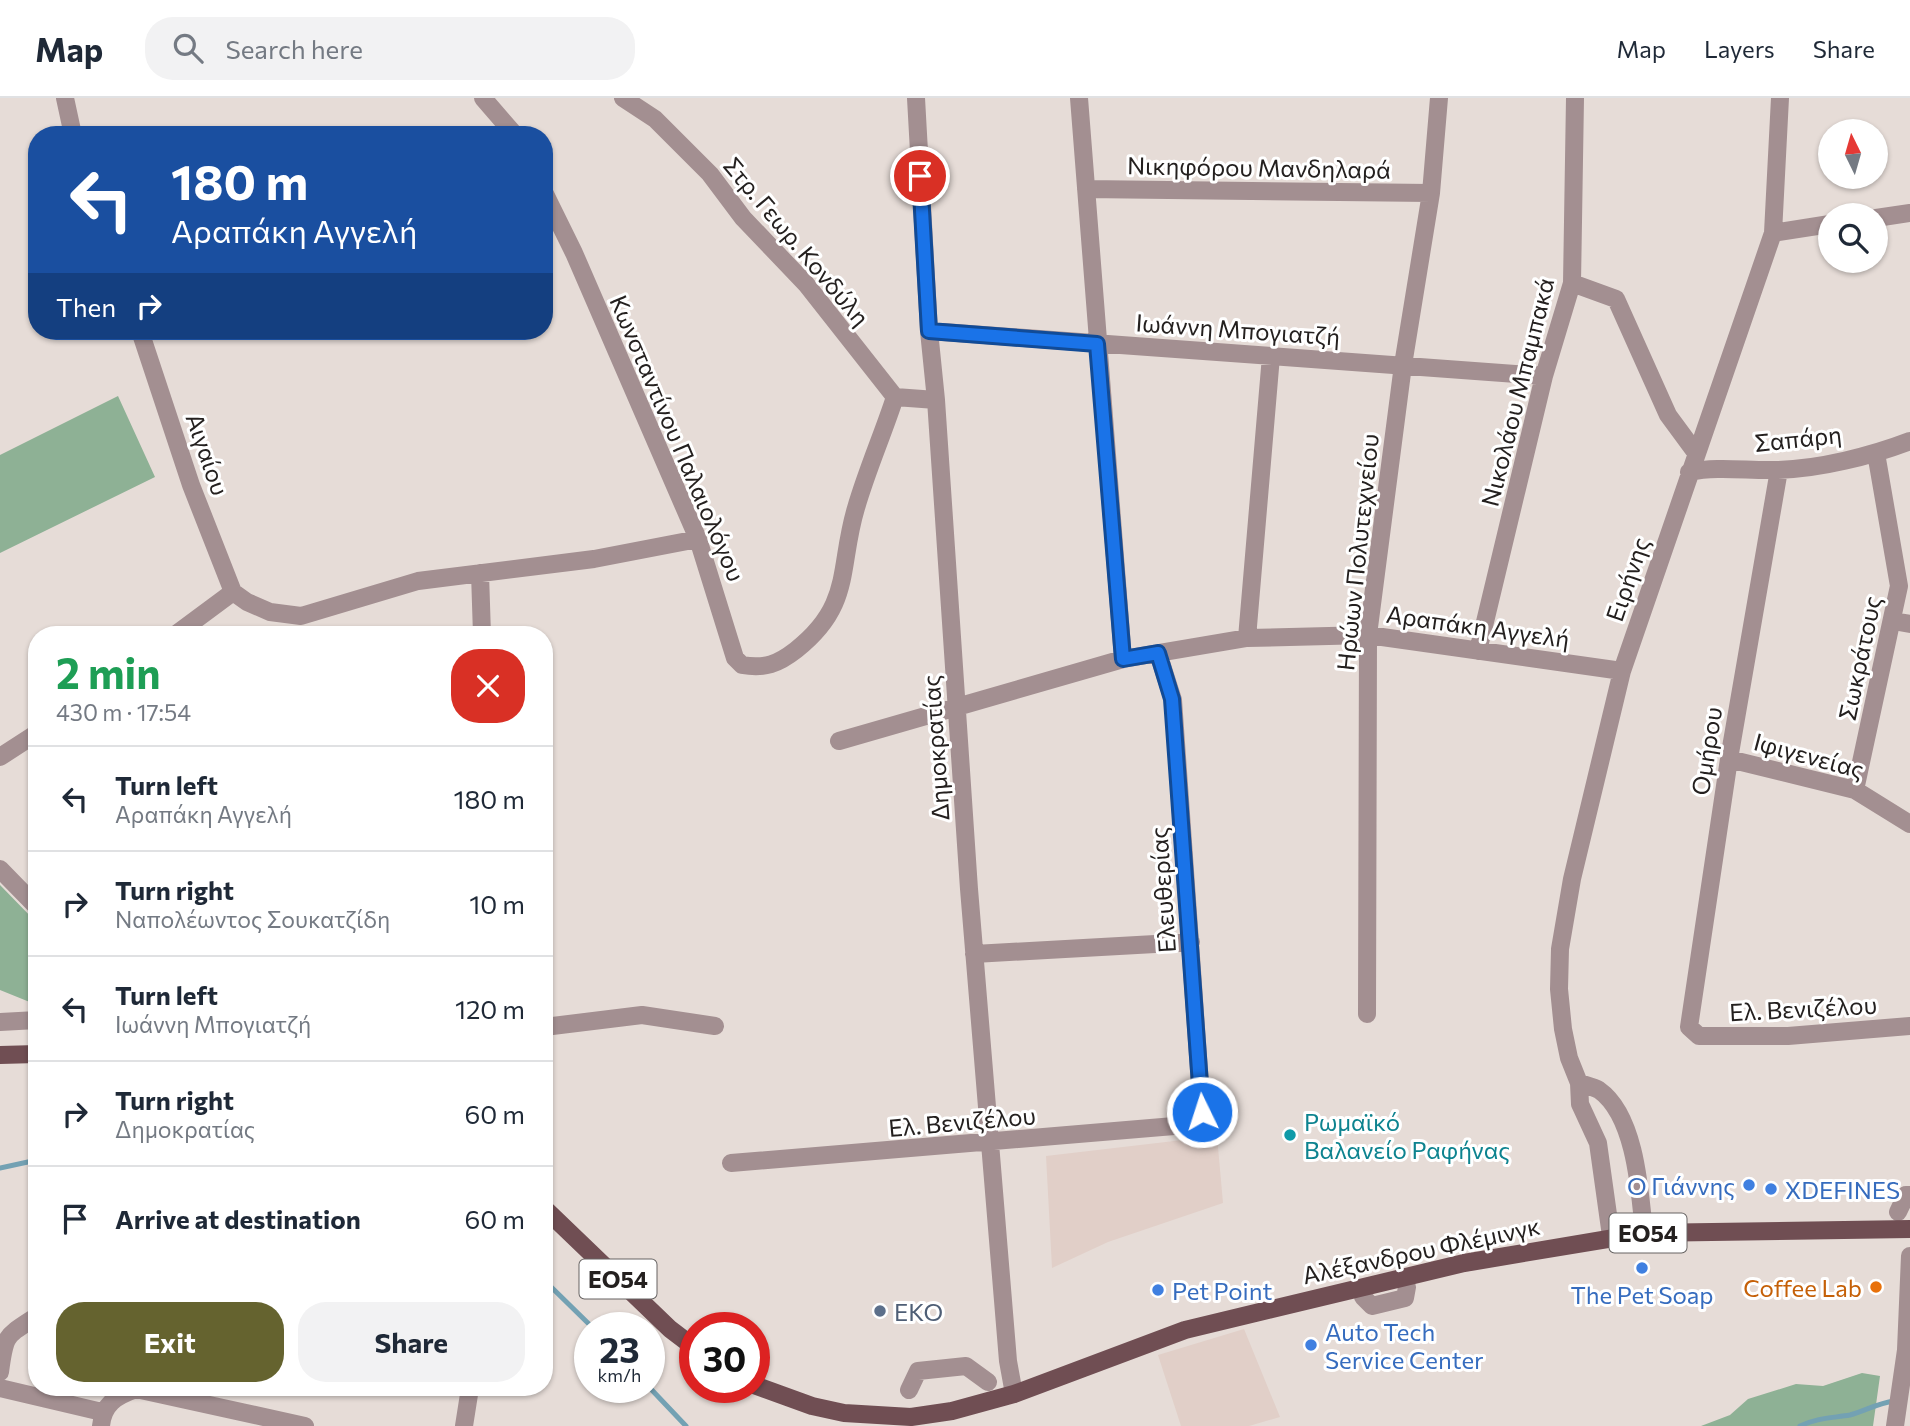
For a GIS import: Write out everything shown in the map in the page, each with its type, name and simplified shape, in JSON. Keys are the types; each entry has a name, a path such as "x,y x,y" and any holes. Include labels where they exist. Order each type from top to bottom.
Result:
{"main road":[{"path":"0,1055 28,1054"},
{"name":"ΕΟ54","path":"553,1217 679,1336"},
{"name":"Αλέξανδρου Φλέμινγκ","path":"770,1391 812,1406 877,1416 911,1417 953,1411 1014,1394 1185,1330 1464,1263 1611,1236 1644,1233 1910,1233"}],"street":[{"path":"65,98 72,126"},
{"path":"483,98 506,126"},
{"name":"Στρ. Γεωρ. Κονδύλη","path":"623,98 655,119 710,174 743,218 806,284 895,397"},
{"name":"Δημοκρατίας","path":"916,98 929,331 974,954 1008,1361 1014,1394"},
{"path":"1079,98 1123,659"},
{"name":"Ηρώων Πολυτεχνείου","path":"1367,1014 1368,635 1403,365 1431,193 1439,98"},
{"name":"Νικολάου Μπαμπακά","path":"1478,652 1544,376 1572,283 1575,98"},
{"name":"Ειρήνης","path":"1611,1236 1598,1143 1580,1104 1579,1083 1569,1058 1563,1029 1559,989 1560,949 1572,878 1622,671 1773,233 1780,98"},
{"name":"Νικηφόρου Μανδηλαρά","path":"1086,189 1431,193"},
{"name":"Κωνσταντίνου Παλαιολόγου","path":"553,210 698,539 735,658 742,665 766,667 783,659 816,634 837,598 843,583 852,521 895,397"},
{"path":"1888,216 1910,213"},
{"path":"1773,233 1818,227"},
{"path":"1572,283 1616,299 1668,415 1696,453"},
{"name":"Ιωάννη Μπογιατζή","path":"929,331 1544,376"},
{"name":"Αιγαίου","path":"143,340 191,485 233,592"},
{"path":"1247,638 1271,356"},
{"path":"895,397 936,400"},
{"name":"Σαπάρη","path":"1689,472 1710,467 1779,470 1876,453 1910,441"},
{"name":"Σωκράτους","path":"1855,790 1901,622 1899,584 1876,453"},
{"name":"Ομήρου","path":"1699,1036 1689,1027 1728,759 1779,470"},
{"path":"186,626 233,592 247,603 270,612 301,616 418,581 594,559 698,539"},
{"path":"480,573 482,626"},
{"name":"Αραπάκη Αγγελή","path":"839,741 956,705 1123,659 1247,638 1368,635 1622,671"},
{"name":"Ελευθερίας","path":"1158,653 1172,699 1202,1112 1198,1124"},
{"path":"0,757 28,739"},
{"name":"Ιφιγενείας","path":"1728,759 1855,790 1910,824"},
{"path":"0,869 28,898"},
{"path":"974,954 1191,942"},
{"path":"553,1026 642,1015 715,1026"},
{"path":"0,1023 28,1021"},
{"name":"Ελ. Βενιζέλου","path":"1699,1036 1788,1036 1910,1026"},
{"path":"1579,1083 1599,1090 1619,1115 1637,1163 1644,1233"},
{"name":"Ελ. Βενιζέλου","path":"731,1163 990,1144 1198,1124"},
{"path":"1898,1212 1906,1195 1910,1195"},
{"path":"1895,1426 1906,1350 1910,1256"},
{"path":"1363,1297 1372,1306 1405,1298 1407,1287"},
{"path":"0,1373 7,1338 12,1331 28,1321"},
{"path":"909,1390 918,1371 966,1366 988,1382"},
{"path":"0,1388 101,1419 117,1396"},
{"path":"211,1396 305,1426"},
{"path":"464,1426 469,1396"}],"shaded area":[{"path":"1217,1136 1223,1203 1108,1242 1052,1268 1046,1156"},
{"path":"1244,1329 1280,1417 1249,1426 1181,1426 1158,1355"}],"green space":[{"path":"118,396 155,477 0,553 0,455"},
{"path":"0,885 28,914 28,1001 0,990"},
{"path":"1862,1373 1880,1376 1873,1426 1701,1426 1730,1415 1748,1399 1796,1384 1823,1386"}],"waterway":[{"path":"0,1168 28,1162"},
{"path":"553,1289 577,1312"},
{"path":"1800,1426 1850,1415 1894,1401"},
{"path":"664,1403 686,1426"}],"place":[{"name":"Ρωμαϊκό Βαλανείο Ραφήνας","path":"1290,1135"},
{"name":"Ο Γιάννης","path":"1749,1185"},
{"name":"XDEFINES","path":"1771,1189"},
{"name":"The Pet Soap","path":"1642,1268"},
{"name":"Coffee Lab","path":"1876,1287"},
{"name":"Pet Point","path":"1158,1290"},
{"name":"EKO","path":"880,1311"},
{"name":"Auto Tech Service Center","path":"1311,1345"}],"route":[{"path":"920,176 929,331 1097,344 1123,659 1158,653 1172,699 1202,1112"}]}
